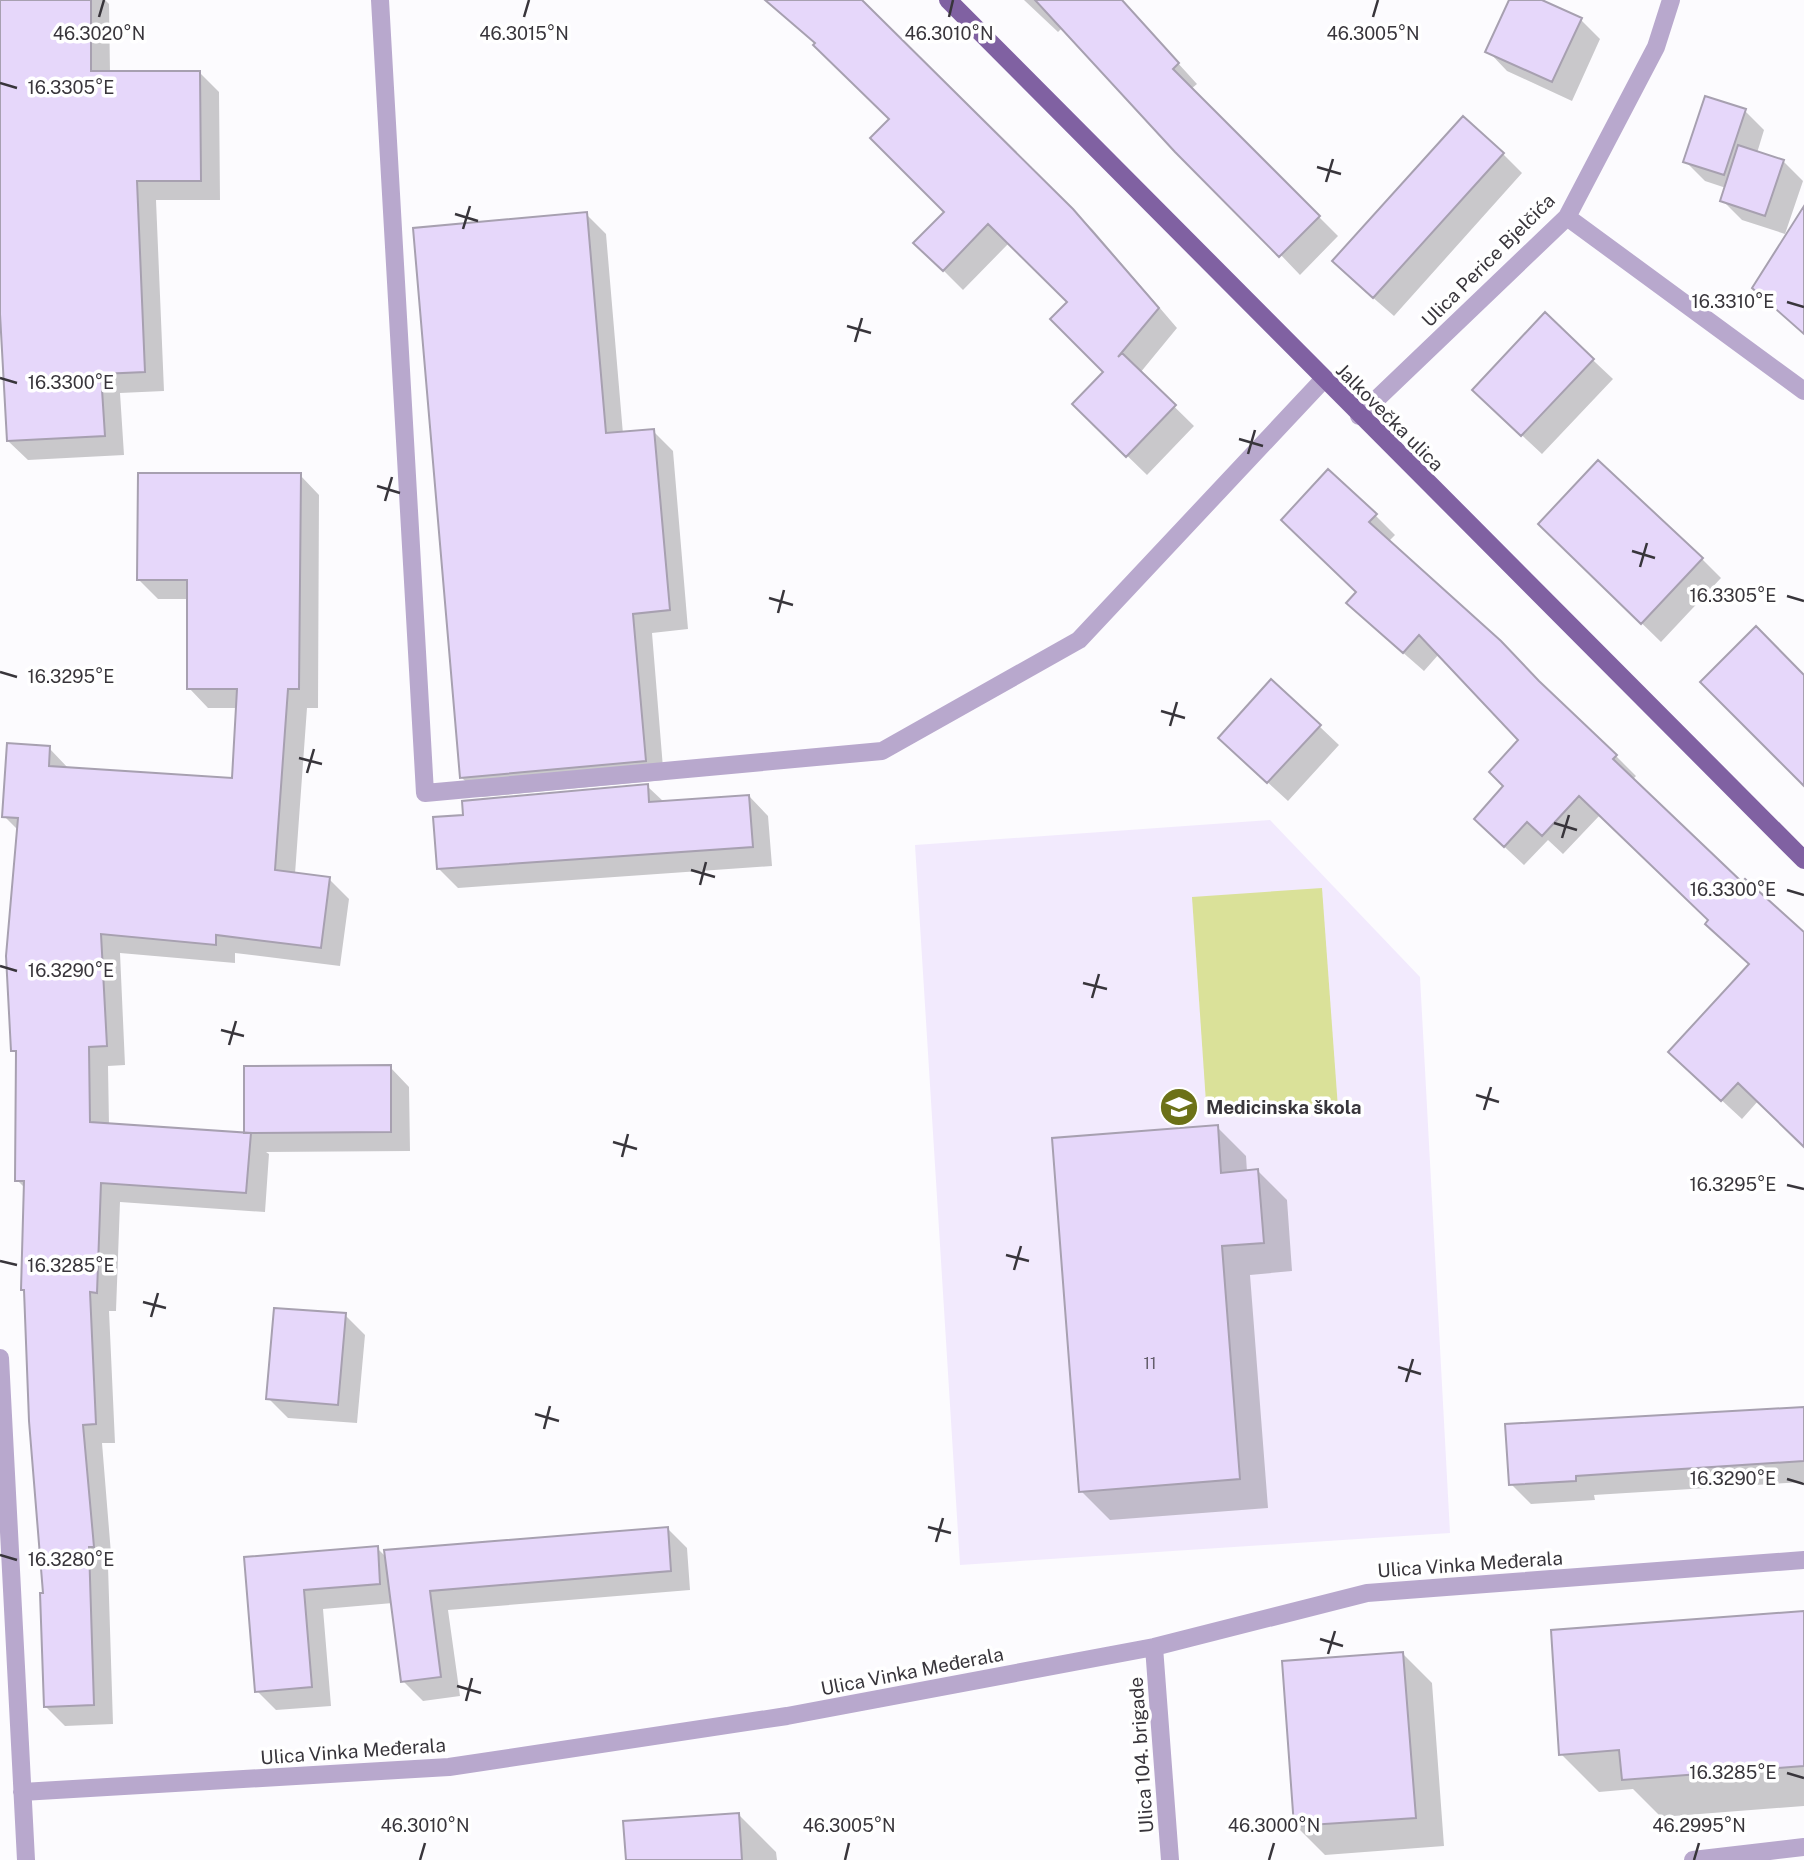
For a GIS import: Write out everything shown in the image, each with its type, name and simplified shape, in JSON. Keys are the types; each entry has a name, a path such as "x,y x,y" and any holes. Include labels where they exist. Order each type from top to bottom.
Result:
{"main road":[{"name":"Jalkovečka ulica","path":"948,0 1323,380 1804,860"}],"street":[{"path":"380,0 425,793 883,751 1079,640 1323,380"},
{"name":"Ulica Perice Bjelčića","path":"1359,415 1567,217 1656,47 1671,0"},
{"path":"1567,217 1804,391"},
{"path":"0,1358 26,1860"},
{"name":"Ulica Vinka Međerala","path":"22,1792 449,1767 787,1716 1154,1647 1367,1592 1804,1560"},
{"name":"Ulica 104. brigade","path":"1154,1647 1170,1860"},
{"path":"1693,1860 1804,1847"}],"shaded area":[{"name":"Medicinska škola","path":"1270,820 1420,977 1450,1533 960,1565 915,845"}],"green space":[{"path":"1322,888 1338,1108 1207,1117 1192,897"}],"building":[{"path":"0,0 91,0 91,71 200,71 201,181 137,181 145,372 101,374 105,436 7,441 0,314"},
{"path":"765,0 862,0 1073,209 1159,308 1118,357 1122,353 1176,405 1126,457 1072,404 1103,372 1050,319 1067,302 988,224 943,271 913,243 944,212 870,138 889,119 813,45 815,43"},
{"path":"1035,0 1122,0 1179,63 1173,69 1320,216 1279,257 1175,152"},
{"path":"1509,0 1542,0 1582,18 1552,82 1485,52"},
{"path":"1705,96 1746,109 1724,175 1683,162"},
{"path":"1463,116 1504,153 1373,298 1332,261"},
{"path":"1738,145 1784,160 1765,216 1720,201"},
{"path":"1804,206 1804,334 1752,288"},
{"path":"587,212 606,433 654,429 670,610 633,614 646,761 460,778 413,228"},
{"path":"1545,312 1594,359 1521,436 1472,390"},
{"path":"1598,460 1703,558 1641,624 1538,524"},
{"path":"1328,469 1377,514 1369,522 1501,641 1617,755 1613,759 1742,882 1745,879 1804,932 1804,1147 1738,1083 1721,1101 1668,1052 1749,964 1705,924 1708,920 1579,796 1542,836 1527,822 1504,847 1474,819 1503,786 1489,772 1518,740 1419,635 1403,653 1346,603 1356,592 1281,520"},
{"path":"138,473 301,473 299,689 288,689 275,870 330,877 321,948 216,935 216,945 101,934 107,1046 89,1047 90,1122 251,1133 246,1193 101,1183 97,1293 90,1292 96,1424 83,1425 94,1547 89,1547 94,1705 44,1707 40,1593 43,1593 29,1421 24,1290 21,1290 24,1181 15,1181 16,1051 11,1051 6,956 18,818 2,817 7,743 50,746 49,766 232,778 237,689 187,689 187,580 137,580"},
{"path":"1756,626 1804,675 1804,786 1700,682"},
{"path":"1271,679 1321,725 1267,783 1218,738"},
{"path":"648,784 649,802 749,795 753,847 437,869 433,817 463,815 462,801"},
{"path":"391,1065 391,1132 244,1133 244,1066"},
{"path":"1218,1125 1221,1173 1258,1169 1264,1243 1222,1246 1240,1479 1079,1492 1052,1138"},
{"path":"274,1308 346,1313 338,1405 266,1399"},
{"path":"1804,1407 1804,1461 1576,1476 1576,1481 1509,1485 1505,1424"},
{"path":"668,1527 671,1571 430,1591 441,1677 401,1682 384,1550"},
{"path":"378,1546 380,1584 304,1590 312,1687 255,1692 244,1557"},
{"path":"1804,1611 1804,1766 1622,1780 1619,1750 1559,1755 1551,1630"},
{"path":"1403,1652 1416,1818 1294,1826 1282,1661"},
{"path":"739,1813 742,1860 626,1860 623,1821"}],"place":[{"name":"Medicinska škola","path":"1179,1107"}]}
